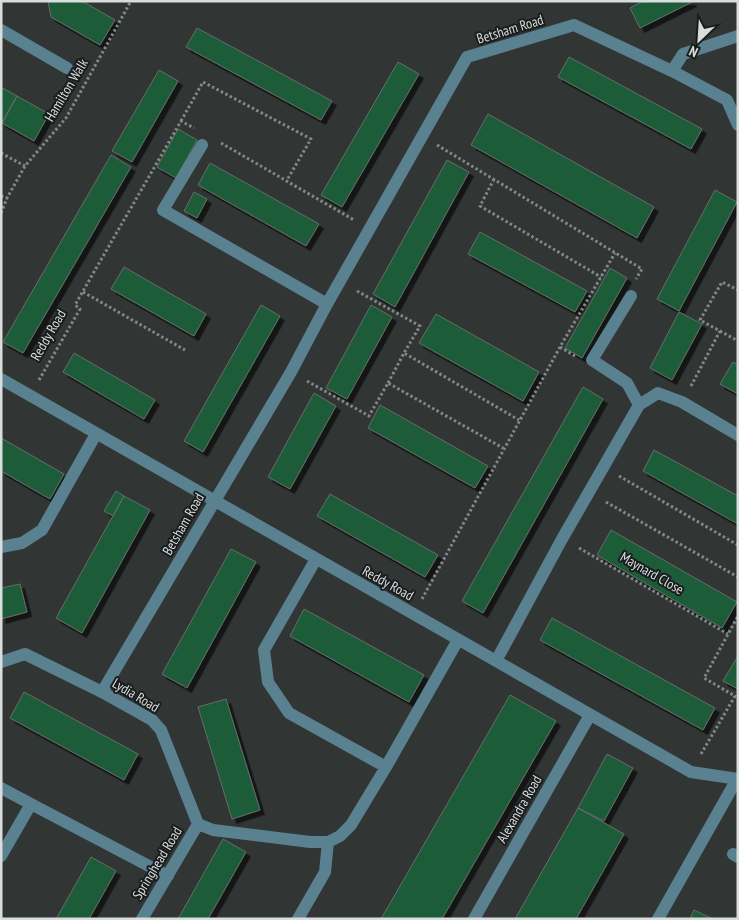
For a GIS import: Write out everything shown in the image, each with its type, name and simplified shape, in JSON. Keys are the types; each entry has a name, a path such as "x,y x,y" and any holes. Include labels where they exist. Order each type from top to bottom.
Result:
{"street":[{"name":"Betsham Road","path":"102,692 291,372 327,304 467,57 574,25 672,71 727,100 738,125"},
{"path":"1,30 67,68"},
{"path":"672,71 683,54 738,36"},
{"path":"202,145 163,210 327,304"},
{"path":"631,296 592,360 627,382 639,405"},
{"name":"Reddy Road","path":"1,379 691,772 737,779"},
{"path":"496,661 588,492 604,468 639,405 658,393 682,402 738,435"},
{"path":"1,547 22,543 42,530 96,434"},
{"path":"316,559 264,650 268,682 289,713 386,767"},
{"path":"198,824 213,830 310,842 328,842 340,836 351,825 386,767 458,640"},
{"name":"Lydia Road","path":"1,662 25,654 102,692 152,720 162,730 198,824"},
{"name":"Alexandra Road","path":"474,919 590,715"},
{"path":"658,919 737,779"},
{"path":"1,788 168,876"},
{"path":"1,856 31,804"},
{"name":"Springhead Road","path":"142,919 198,824"},
{"path":"298,919 325,872 328,842"}],"path":[{"name":"Hamilton Walk","path":"1,213 25,166 66,118 131,1"},
{"path":"198,131 182,121 203,82 311,139 287,180"},
{"name":"Reddy Road","path":"30,396 80,309 75,305 182,121"},
{"path":"421,136 642,269 632,286 631,296"},
{"path":"215,140 370,229"},
{"path":"1,153 25,166"},
{"path":"494,179 480,206 601,277"},
{"path":"1,196 7,198"},
{"path":"414,614 503,448 615,254"},
{"path":"291,372 369,416 420,326 340,281"},
{"path":"738,290 722,282 700,320 738,341"},
{"path":"83,292 185,350"},
{"path":"682,402 720,331"},
{"path":"560,348 588,364 592,360"},
{"path":"404,353 519,420"},
{"path":"388,383 503,448"},
{"path":"604,468 738,544"},
{"path":"588,492 738,577"},
{"name":"Maynard Close","path":"562,539 728,634"},
{"path":"691,772 735,696 704,678 738,616"}],"building":[{"path":"48,1 82,1 115,20 100,45 51,17"},
{"path":"643,1 692,2 640,28 630,8"},
{"path":"197,28 332,101 321,120 186,47"},
{"path":"569,57 702,129 691,149 558,77"},
{"path":"398,62 419,74 342,207 321,195"},
{"path":"159,70 178,81 132,162 112,151"},
{"path":"1,87 17,96 2,123 1,122"},
{"path":"17,96 49,114 34,141 2,123"},
{"path":"488,114 654,207 637,238 471,145"},
{"path":"178,129 197,140 176,178 157,167"},
{"path":"111,155 131,167 23,353 3,342"},
{"path":"447,160 469,172 395,307 373,294"},
{"path":"210,163 319,224 306,246 198,185"},
{"path":"715,190 737,202 679,311 657,299"},
{"path":"194,192 207,199 197,218 184,211"},
{"path":"480,232 587,291 575,312 468,254"},
{"path":"124,267 206,314 194,336 111,289"},
{"path":"610,268 627,278 582,358 565,348"},
{"path":"261,305 280,316 203,452 184,441"},
{"path":"371,305 392,317 347,399 326,388"},
{"path":"679,312 702,324 672,380 650,368"},
{"path":"436,314 539,372 523,401 419,343"},
{"path":"74,353 155,400 144,419 63,372"},
{"path":"733,362 738,365 738,394 720,384"},
{"path":"583,387 603,399 483,613 462,601"},
{"path":"314,393 336,406 290,489 268,477"},
{"path":"380,405 488,466 475,488 368,428"},
{"path":"1,438 64,474 50,499 1,471"},
{"path":"654,450 738,496 738,524 643,471"},
{"path":"116,491 124,496 113,516 104,511"},
{"path":"330,494 438,555 425,577 317,516"},
{"path":"124,496 150,510 82,633 56,618"},
{"path":"611,530 737,602 722,628 597,555"},
{"path":"231,549 256,562 187,688 162,674"},
{"path":"20,584 27,612 1,619 1,588"},
{"path":"304,609 424,675 409,702 290,636"},
{"path":"552,618 715,708 703,730 540,640"},
{"path":"738,656 738,689 723,681"},
{"path":"24,692 138,754 124,780 10,718"},
{"path":"510,695 556,721 442,919 381,919"},
{"path":"226,699 260,810 232,819 198,707"},
{"path":"607,754 633,768 604,821 578,808"},
{"path":"578,808 624,834 576,919 515,919"},
{"path":"223,839 246,852 208,919 178,919"},
{"path":"91,857 116,871 89,919 56,919"},
{"path":"694,910 713,919 690,919"}]}
